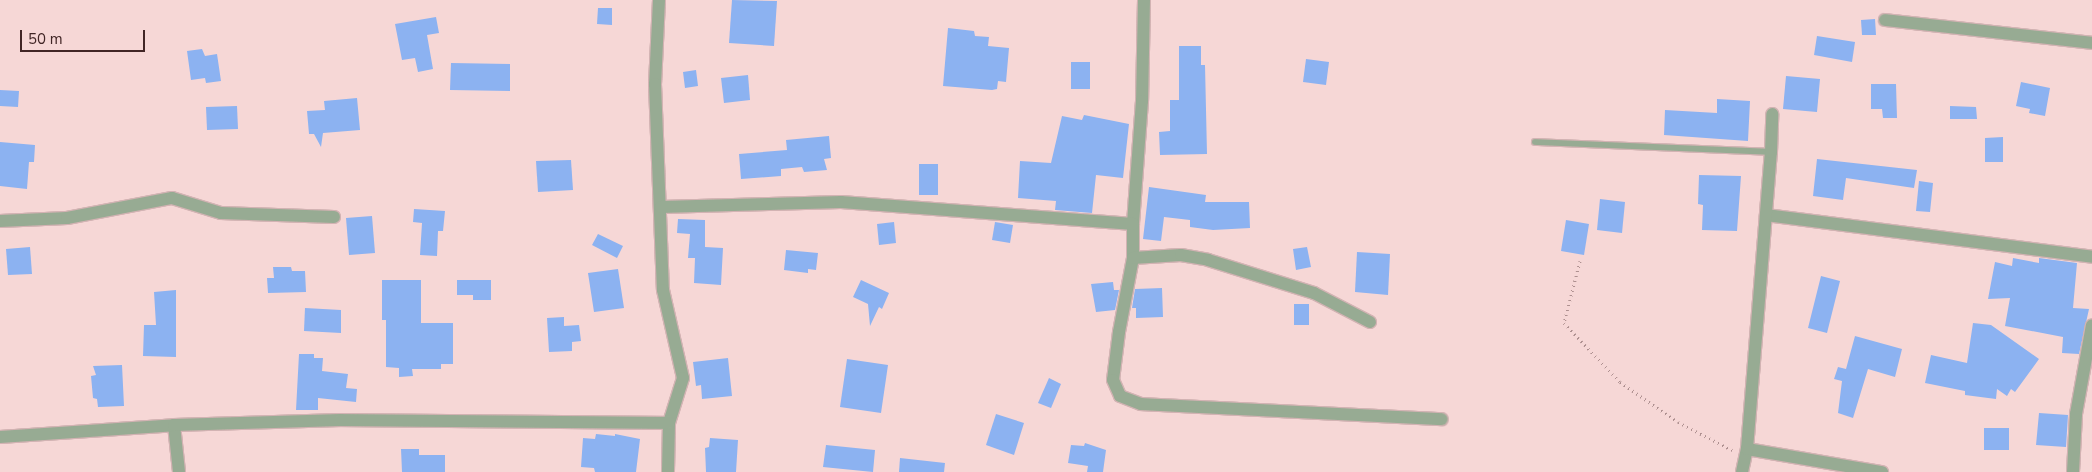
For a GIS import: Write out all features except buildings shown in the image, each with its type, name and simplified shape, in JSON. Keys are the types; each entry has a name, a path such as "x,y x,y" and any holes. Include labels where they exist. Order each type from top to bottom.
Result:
{"street":[{"path":"660,0 655,84 663,290 682,378 669,423 668,472"},
{"path":"1144,0 1142,101 1133,224 1133,258 1119,332 1114,380 1120,396 1141,404 1442,419"},
{"path":"1885,20 2092,42"},
{"path":"1742,472 1746,453 1766,215 1772,114"},
{"path":"0,221 68,218 172,198 220,213 334,217"},
{"path":"661,207 841,202 1133,224"},
{"path":"1766,215 2092,256"},
{"path":"1133,258 1181,255 1208,260 1314,293 1370,322"},
{"path":"2073,472 2076,414 2092,325"},
{"path":"0,437 174,425 341,420 669,423"},
{"path":"174,425 179,472"},
{"path":"1746,453 1882,472"}],"lane":[{"path":"1535,142 1771,152"}],"path":[{"path":"1580,261 1564,323 1620,382 1678,422 1746,453"}]}
